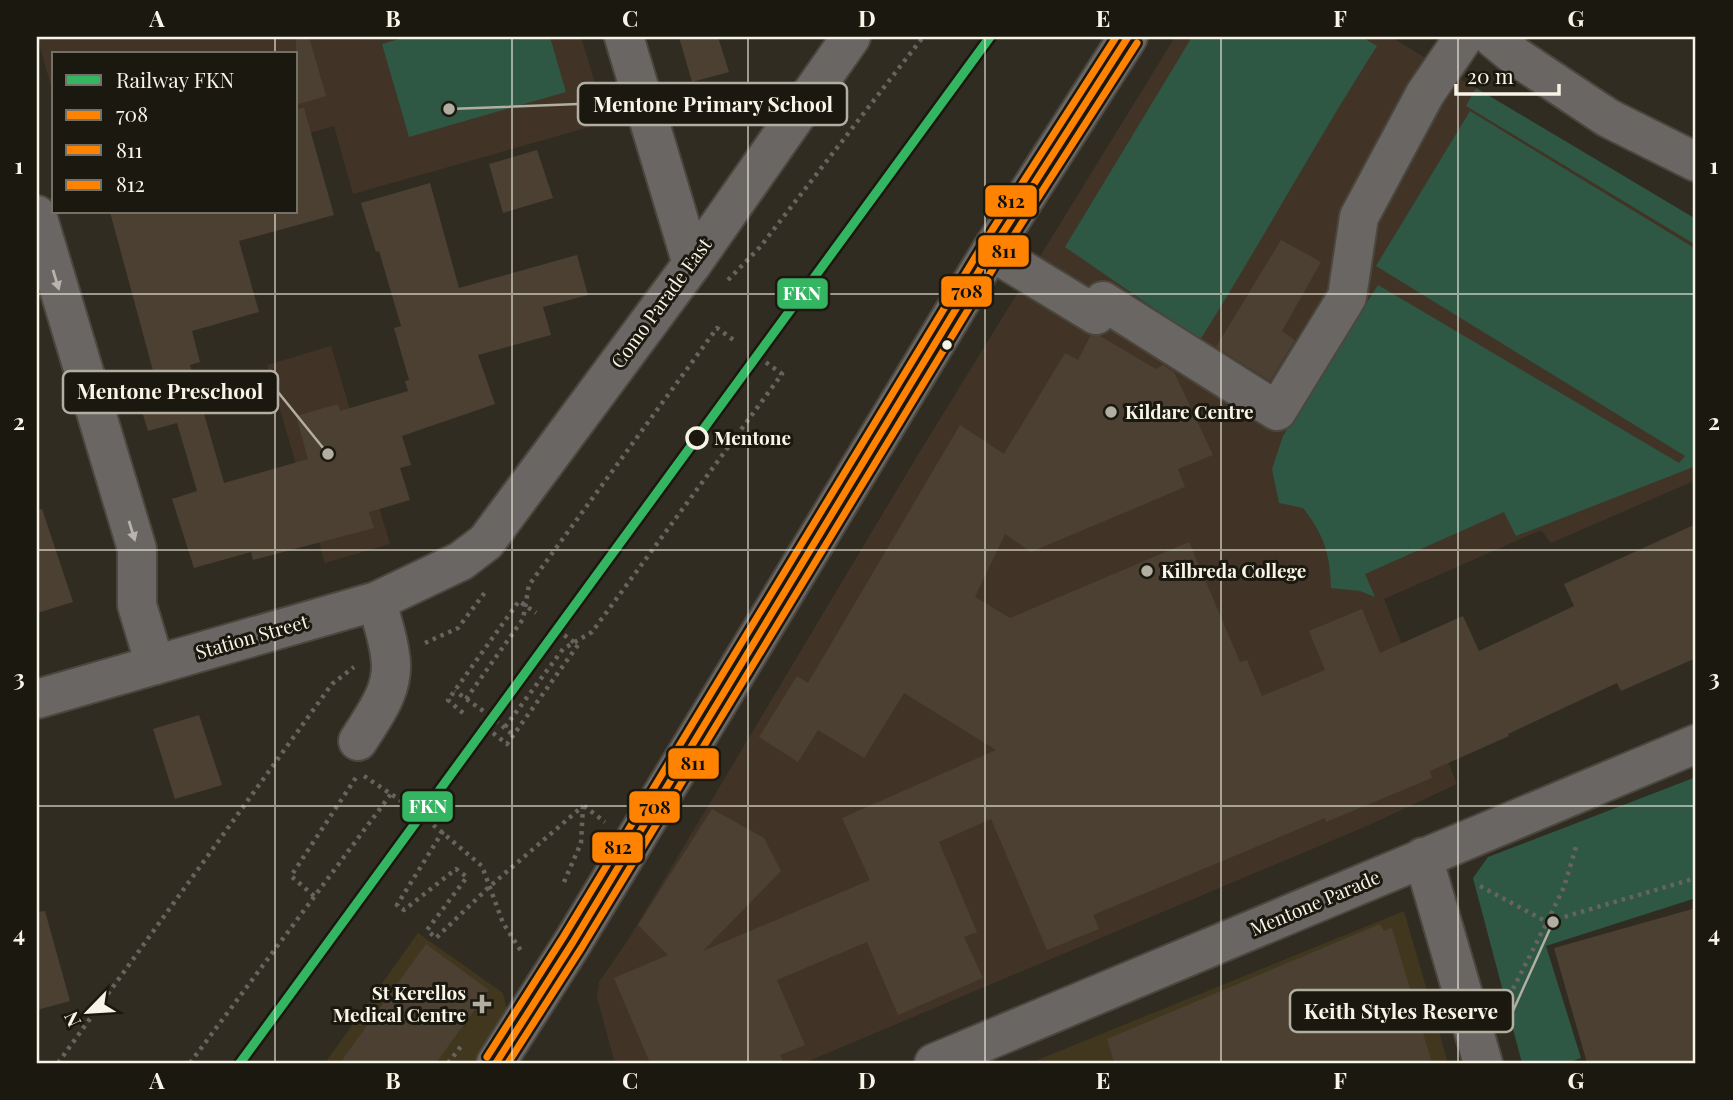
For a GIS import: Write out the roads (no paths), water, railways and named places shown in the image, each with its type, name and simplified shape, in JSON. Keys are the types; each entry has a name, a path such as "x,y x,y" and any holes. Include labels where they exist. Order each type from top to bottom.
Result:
{"street":[{"path":"624,37 692,264"},
{"name":"Como Parade East","path":"461,561 486,542 692,264 851,37"},
{"path":"496,1063 518,1033 991,251 1128,37"},
{"path":"991,251 1096,315 1104,301 1277,411 1347,297 1359,217 1425,94 1464,37"},
{"path":"1492,37 1608,118 1696,162"},
{"path":"37,215 138,549 137,605 155,665"},
{"name":"Station Street","path":"37,699 377,601 461,561"},
{"path":"358,741 383,701 390,678 390,655 377,601"},
{"name":"Mentone Parade","path":"934,1063 1696,744"},
{"path":"1423,857 1483,1063"}],"rail line":[{"name":"FKN","path":"240,1063 990,37"}],"place":[{"name":"Mentone Primary School","path":"449,109"},
{"name":"Kildare Centre","path":"1111,412"},
{"name":"Mentone","path":"697,438"},
{"name":"Mentone Preschool","path":"328,454"},
{"name":"Kilbreda College","path":"1147,571"},
{"name":"Keith Styles Reserve","path":"1553,922"},
{"name":"St Kerellos Medical Centre","path":"482,1004"}]}
